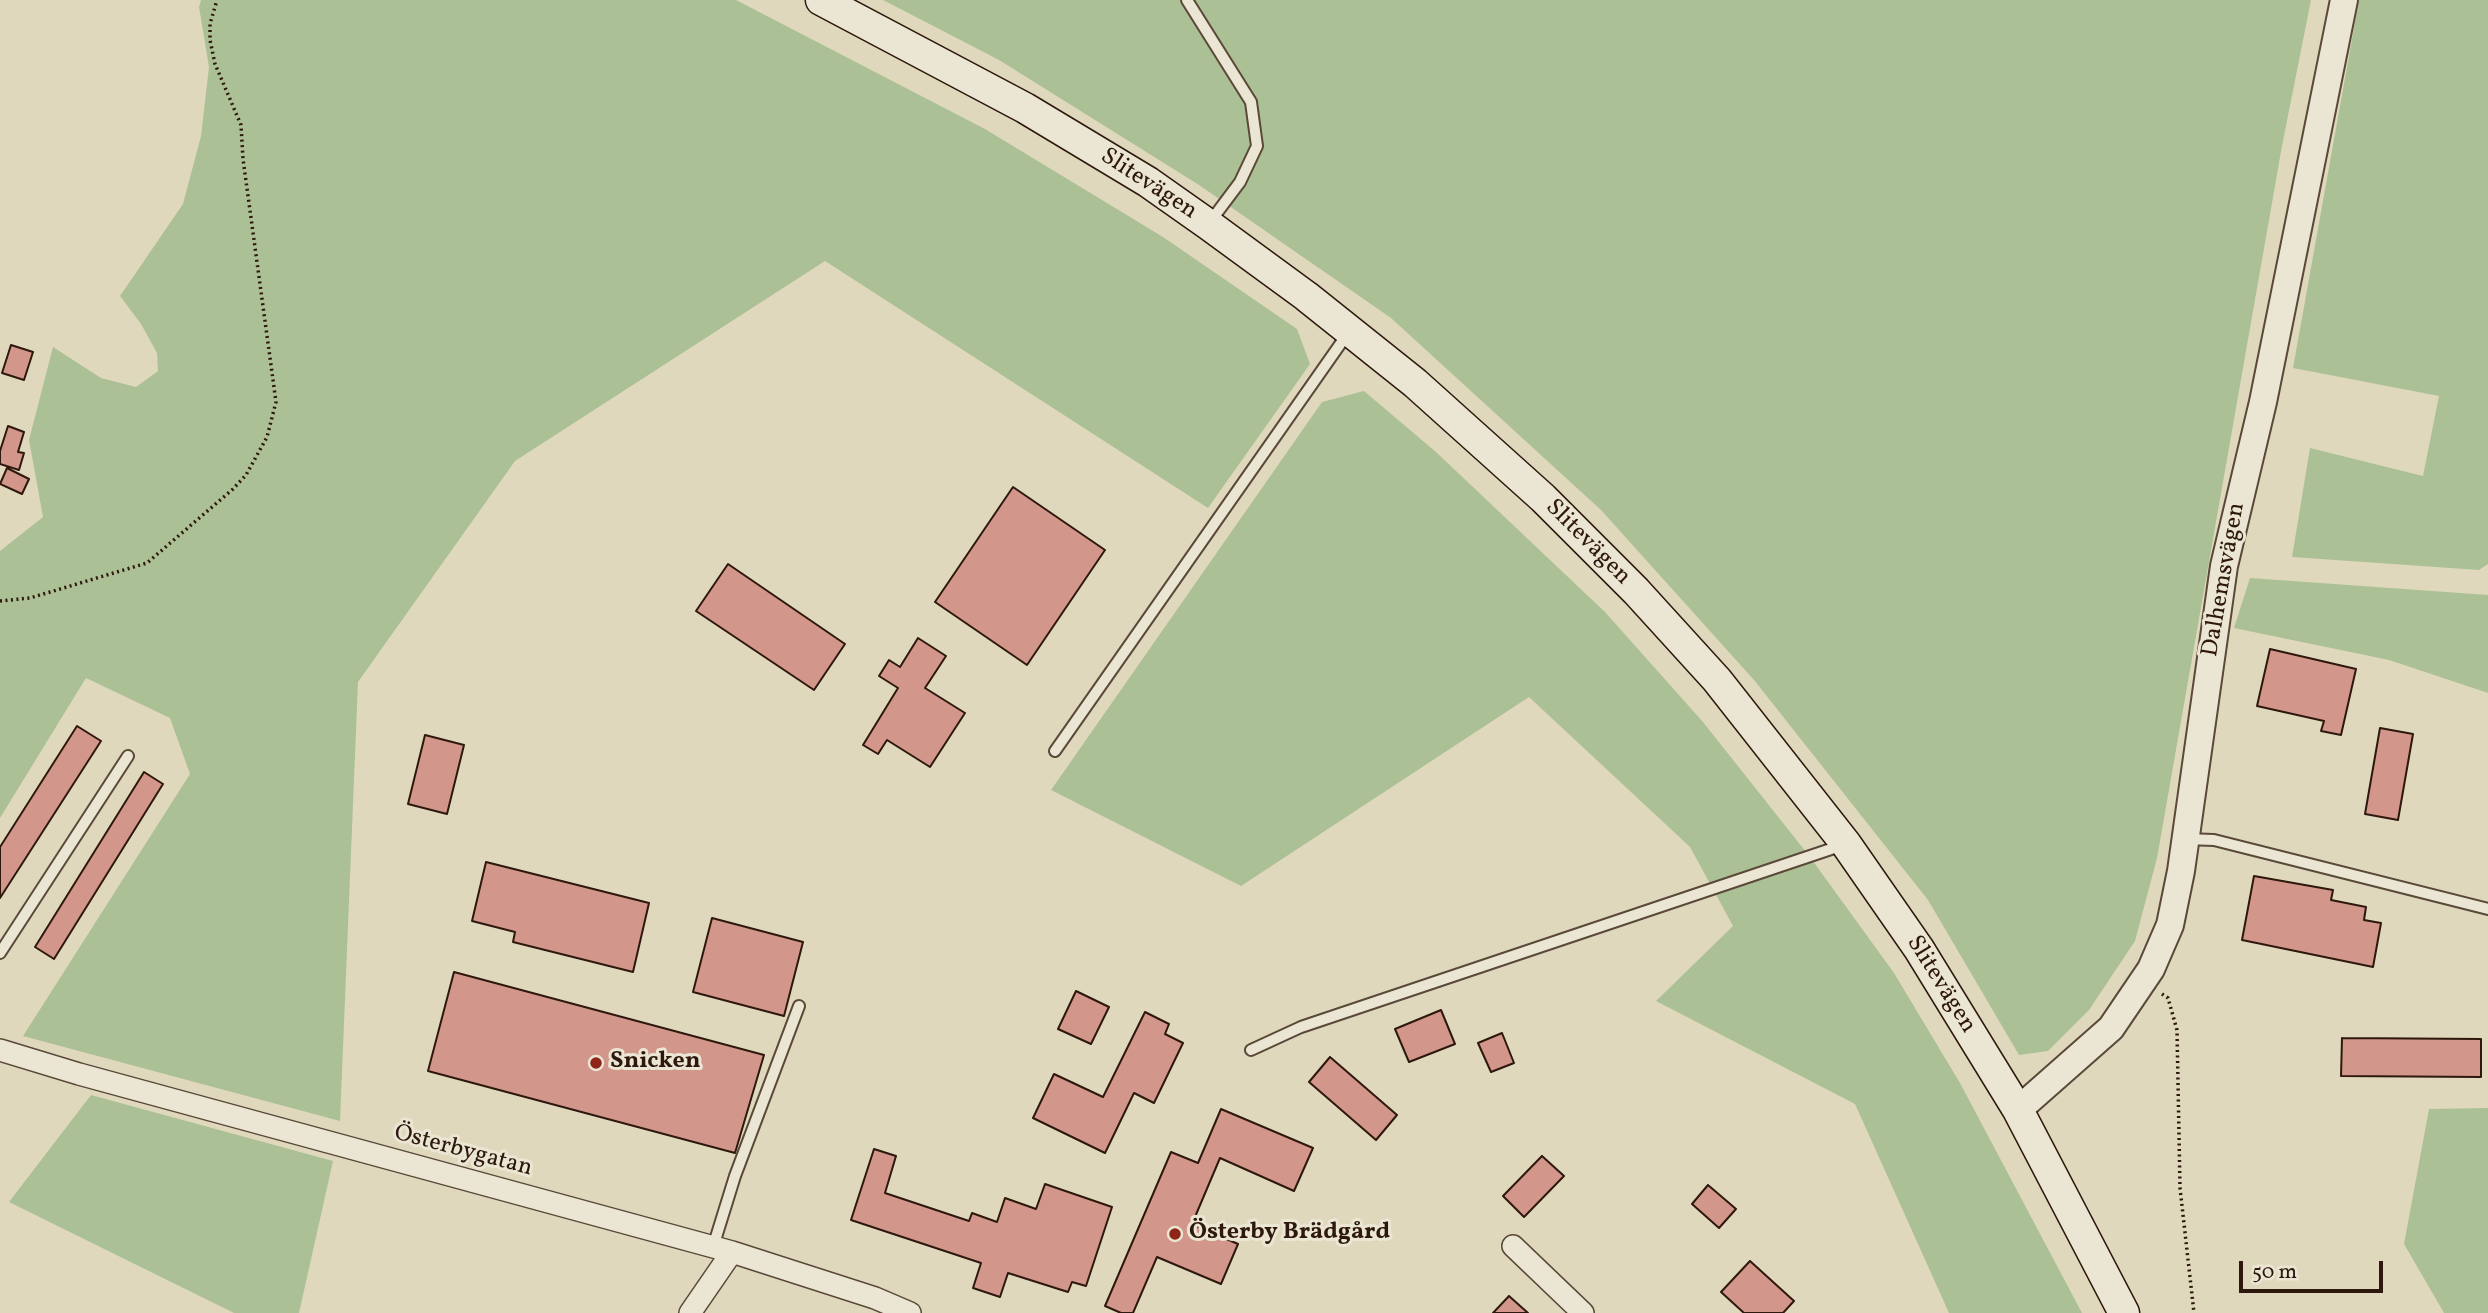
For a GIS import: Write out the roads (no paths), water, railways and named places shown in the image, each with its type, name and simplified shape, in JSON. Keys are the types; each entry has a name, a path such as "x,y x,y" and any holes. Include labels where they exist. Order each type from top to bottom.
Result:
{"main road":[{"name":"Slitevägen","path":"821,0 1025,108 1148,182 1209,225 1415,383 1533,489 1636,591 1717,680 1846,844 1919,949 2018,1110 2124,1313"}],"street":[{"name":"Dalhemsvägen","path":"2018,1110 2110,1028 2143,980 2170,925 2224,566 2263,402 2344,0"},
{"name":"Österbygatan","path":"0,1049 79,1074 723,1249 875,1298 909,1313"},
{"path":"1513,1246 1583,1313"},
{"path":"690,1313 723,1249"}],"lane":[{"path":"1186,0 1251,102 1257,146 1240,182 1209,225"},
{"path":"1055,751 1350,331"},
{"path":"0,953 128,756"},
{"path":"2185,839 2214,840 2488,909"},
{"path":"1251,1050 1301,1027 1846,844"},
{"path":"723,1249 735,1176 799,1006"}],"place":[{"name":"Snicken","path":"596,1063"},
{"name":"Österby Brädgård","path":"1175,1234"}]}
